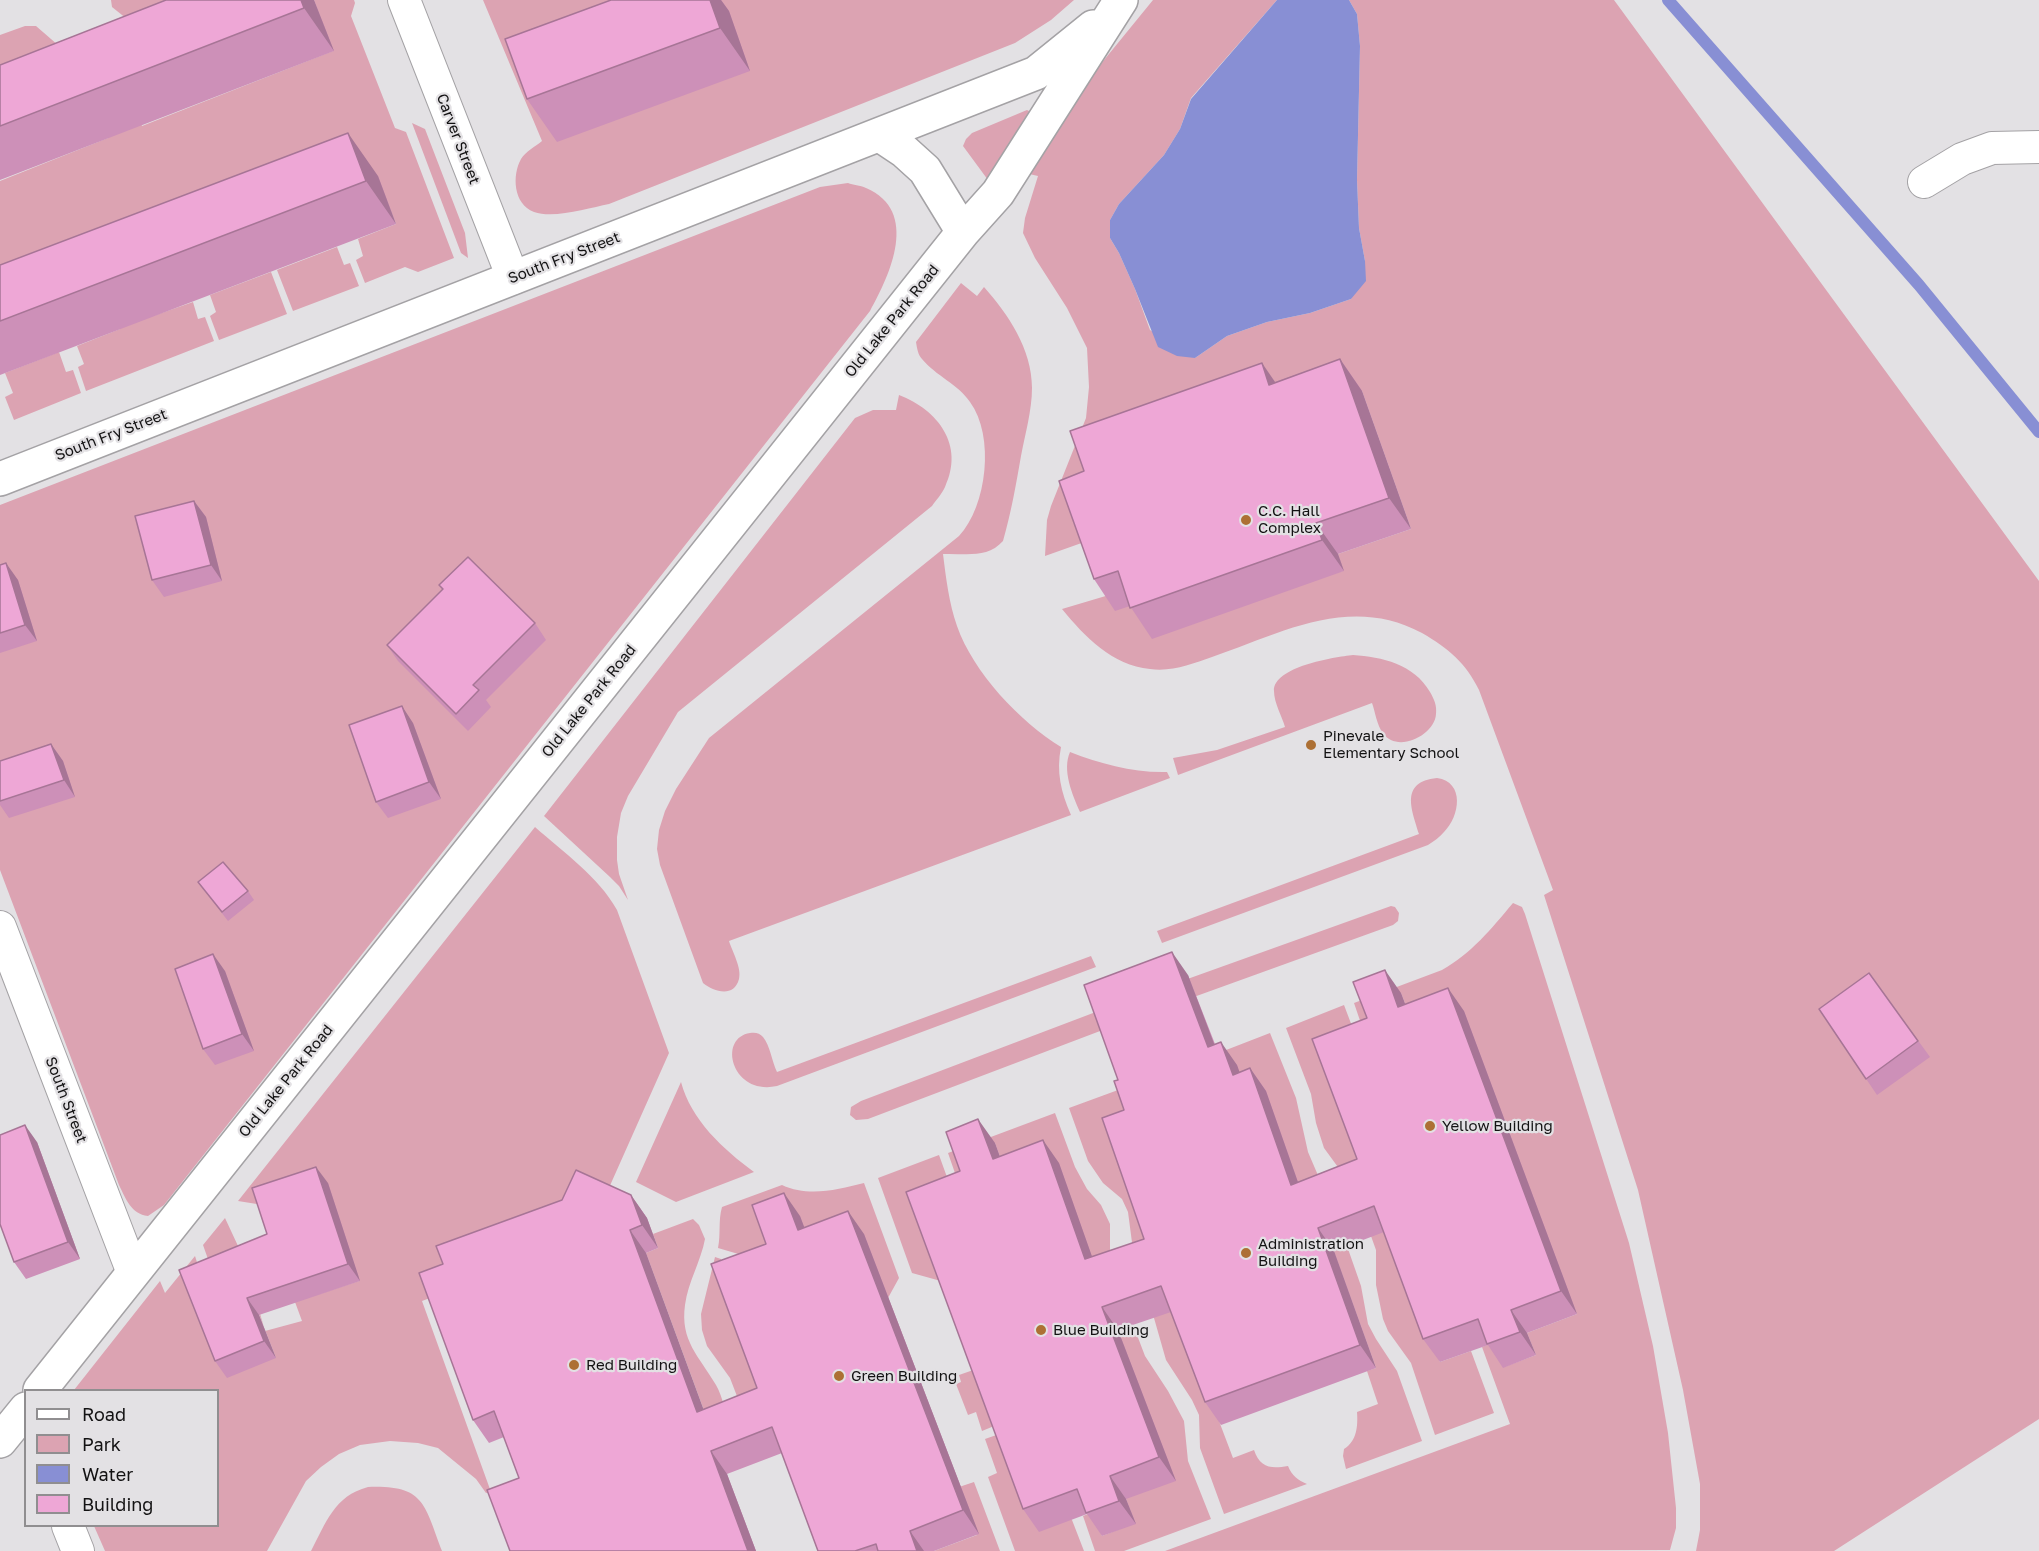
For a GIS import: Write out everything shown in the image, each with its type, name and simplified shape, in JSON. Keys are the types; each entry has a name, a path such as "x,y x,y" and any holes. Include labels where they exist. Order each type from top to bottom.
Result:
{"street":[{"name":"Carver Street","path":"404,0 513,278"},
{"name":"South Fry Street","path":"0,478 1036,74 1117,6"},
{"name":"Old Lake Park Road","path":"43,1389 133,1273 963,232 998,193 1046,121 1117,6"},
{"path":"880,135 925,170 963,232"},
{"path":"1924,182 1962,159 1992,148 2039,147"},
{"name":"South Street","path":"0,927 133,1273"},
{"name":"Old Lake Park Road","path":"0,1441 24,1414"},
{"path":"68,1527 78,1551"}],"green space":[{"path":"111,0 198,0 132,23 112,7"},
{"path":"314,0 354,0 351,16 395,128 406,132 454,258 418,272 405,267 365,283 356,260 363,256 358,239 396,224 377,176 153,316 193,302 198,319 205,317 214,341 86,391 78,367 84,364 77,346 120,329 0,320 0,181 108,138 121,73 142,126 333,51"},
{"path":"483,0 1074,0 1051,20 1015,43 609,204 572,212 542,214 534,212 522,203 516,188 516,173 525,154 542,141"},
{"path":"1153,0 1277,0 1191,98 1180,129 1164,155 1119,204 1110,220 1110,238 1135,289 1150,330 1195,358 1227,336 1267,322 1310,313 1351,299 1365,261 1359,228 1357,180 1360,46 1357,14 1349,0 1614,0 2039,581 2039,1419 1834,1551 1696,1551 1700,1530 1700,1484 1683,1390 1638,1190 1544,895 1553,890 1479,690 1462,664 1422,633 1395,622 1369,617 1342,617 1316,621 1290,629 1182,667 1150,669 1123,662 1100,648 1062,609 1109,595 1139,602 1343,571 1338,554 1411,529 1362,391 1090,540 1045,556 1047,520 1051,506 1086,418 1089,387 1087,348 1067,308 1035,258 1023,233 1025,218 1038,176 1025,173 1069,103"},
{"path":"25,26 36,26 66,52 10,74 0,65 0,35"},
{"path":"1027,110 1031,112 988,180 963,146 966,139 972,133"},
{"path":"412,123 425,129 465,233 468,258 461,253"},
{"path":"848,183 866,188 882,198 892,212 896,228 896,245 892,262 870,311 164,1205 148,1216 137,1212 130,1205 119,1185 0,870 0,505 820,187"},
{"path":"337,247 344,265 350,263 359,286 293,311 277,270"},
{"path":"271,272 287,314 219,340 210,316 216,312 210,295"},
{"path":"961,283 977,296 984,287 1002,309 1023,346 1031,374 1032,388 1028,422 1003,541 997,547 983,553 943,554 950,599 964,643 986,678 1014,710 1045,737 1061,747 1060,782 1071,815 729,941 740,975 733,989 718,991 703,983 660,865 657,849 659,830 665,811 676,789 709,738 959,536 969,523 976,507 984,470 983,433 978,416 970,402 922,359 916,342"},
{"path":"59,352 66,372 73,370 81,393 14,420 5,397 13,393 5,373"},
{"path":"899,395 925,410 936,420 950,443 952,457 944,490 932,506 678,712 628,796 621,813 617,837 617,860 628,900 610,877 544,816 855,418 873,410 896,410"},
{"path":"1353,655 1386,660 1406,669 1423,682 1436,705 1434,722 1429,729 1406,742 1389,739 1379,726 1372,703 1178,775 1173,758 1217,750 1285,727 1274,696 1276,683 1283,676 1306,665"},
{"path":"1070,752 1118,767 1167,772 1170,778 1080,812 1071,790 1068,774"},
{"path":"1437,778 1452,786 1456,793 1456,809 1454,817 1441,836 1428,845 1162,943 1157,931 1419,834 1412,807 1413,791 1417,785"},
{"path":"535,827 590,875 617,910 669,1053 604,1199 459,1287 422,1301 491,1492 486,1493 476,1479 438,1448 418,1443 390,1441 360,1445 339,1454 306,1481 267,1551 105,1551 94,1527 219,1527 219,1389 75,1389 160,1281 165,1293 195,1256 203,1281 276,1358 265,1331 302,1321 295,1302 359,1281 263,1205 238,1201"},
{"path":"1513,903 1522,907 1525,914 1629,1243 1653,1346 1668,1433 1676,1508 1676,1528 1670,1550 1165,1551 1510,1424 1482,1347 1494,1342 1504,1367 1536,1355 1527,1333 1577,1314 1415,1030 1401,993 1369,1047 1354,1003 1442,970 1481,940"},
{"path":"1391,906 1395,907 1399,913 1398,921 1393,925 1108,1028 868,1119 856,1120 850,1115 851,1107 861,1101 1101,1010"},
{"path":"1091,956 1096,967 777,1086 762,1087 749,1083 734,1065 732,1055 734,1045 740,1037 750,1033 759,1034 765,1040 777,1072"},
{"path":"1344,1005 1361,1050 1376,1190 1343,1174 1324,1148 1316,1123 1311,1094 1286,1028"},
{"path":"1270,1033 1296,1098 1308,1152 1329,1201 1320,1212 1190,1064"},
{"path":"1159,1075 1163,1269 1133,1250 1128,1212 1122,1199 1103,1183 1088,1161 1069,1108"},
{"path":"681,1082 692,1109 700,1121 731,1154 754,1172 676,1202 636,1182"},
{"path":"1055,1113 1075,1167 1087,1189 1101,1205 1110,1224 1110,1260 1114,1278 1009,1182 995,1143 964,1199 948,1153"},
{"path":"939,1155 956,1202 948,1283 912,1273 878,1178"},
{"path":"864,1183 899,1278 888,1298 718,1248 722,1207 782,1185 802,1191 812,1191 833,1190"},
{"path":"225,1218 245,1261 264,1327 240,1266 214,1276 203,1245"},
{"path":"1386,1218 1440,1362 1471,1351 1494,1413 1435,1435 1411,1363 1388,1331 1383,1319 1376,1285 1376,1250 1367,1225"},
{"path":"693,1219 699,1225 705,1239 685,1305 685,1329 692,1348 718,1390 730,1429 716,1443 646,1253 658,1248 653,1234"},
{"path":"1329,1238 1347,1246 1361,1286 1368,1324 1397,1371 1422,1441 1346,1469 1344,1449 1352,1442 1356,1433 1357,1412 1378,1404 1367,1371 1376,1368"},
{"path":"715,1257 721,1259 727,1287 776,1418 740,1404 730,1378 707,1346 702,1330 701,1314"},
{"path":"1172,1297 1233,1458 1254,1450 1263,1464 1271,1467 1288,1466 1296,1477 1307,1484 1224,1514 1200,1448 1199,1415 1166,1360 1150,1304"},
{"path":"1129,1314 1145,1356 1184,1421 1188,1461 1211,1519 1124,1551 1095,1551 1083,1516 1093,1512 1102,1536 1135,1523 1126,1499 1114,1319"},
{"path":"979,1368 999,1424 982,1431 976,1412 968,1415 956,1384 961,1382 959,1375"},
{"path":"1002,1433 1072,1520 1084,1551 1015,1551 988,1477 997,1473 985,1439"},
{"path":"974,1482 1000,1551 934,1551 977,1535 959,1487"},
{"path":"368,1487 387,1487 412,1494 426,1510 442,1551 311,1551 332,1512 339,1504 356,1491"}],"water":[{"path":"1277,0 1349,0 1357,14 1360,46 1357,180 1359,228 1366,281 1351,299 1310,313 1267,322 1227,336 1195,358 1177,356 1158,347 1135,289 1110,238 1110,220 1119,204 1164,155 1180,129 1191,99"}],"building":[{"path":"166,0 301,0 304,8 0,126 0,65"},
{"path":"611,0 710,0 720,28 527,99 505,39"},
{"path":"348,133 366,181 0,321 0,265"},
{"name":"C.C. Hall Complex","path":"1340,359 1389,498 1316,523 1322,540 1130,608 1118,571 1094,579 1059,481 1084,471 1070,431 1262,363 1269,385"},
{"path":"194,501 211,565 152,580 135,516"},
{"path":"468,557 535,623 473,685 479,690 456,714 387,645 443,589 439,585"},
{"path":"6,563 25,625 0,633 0,565"},
{"path":"402,706 429,782 376,802 349,725"},
{"path":"51,744 64,780 0,801 0,761"},
{"path":"223,862 248,891 222,912 198,882"},
{"path":"1172,952 1208,1047 1221,1042 1233,1075 1250,1068 1291,1185 1357,1159 1312,1039 1367,1018 1353,982 1385,970 1398,1007 1448,988 1561,1291 1511,1310 1520,1332 1487,1344 1478,1319 1423,1339 1374,1206 1318,1228 1360,1345 1205,1402 1161,1286 1102,1307 1159,1457 1110,1476 1119,1501 1086,1513 1077,1489 1023,1509 906,1192 960,1171 946,1132 978,1119 993,1159 1043,1140 1085,1259 1144,1239 1102,1118 1124,1110 1114,1081 1118,1080 1084,985"},
{"path":"213,954 242,1034 203,1049 175,969"},
{"path":"1869,973 1918,1041 1866,1079 1819,1009"},
{"path":"25,1125 68,1242 14,1262 0,1224 0,1135"},
{"path":"316,1167 348,1264 247,1298 264,1341 215,1361 179,1270 267,1234 252,1188"},
{"path":"576,1170 631,1195 642,1225 630,1230 697,1412 757,1388 711,1264 766,1244 752,1205 784,1193 798,1230 848,1211 963,1510 910,1531 917,1551 878,1551 876,1544 855,1551 818,1551 772,1427 711,1451 748,1551 510,1551 487,1490 519,1478 494,1411 473,1420 419,1273 443,1264 436,1246 562,1200"}],"waterway":[{"path":"1668,0 1919,285 2039,432"}],"place":[{"name":"C.C. Hall Complex","path":"1246,520"},
{"name":"Pinevale Elementary School","path":"1311,745"},
{"name":"Yellow Building","path":"1430,1126"},
{"name":"Administration Building","path":"1246,1253"},
{"name":"Blue Building","path":"1041,1330"},
{"name":"Red Building","path":"574,1365"},
{"name":"Green Building","path":"839,1376"}]}
